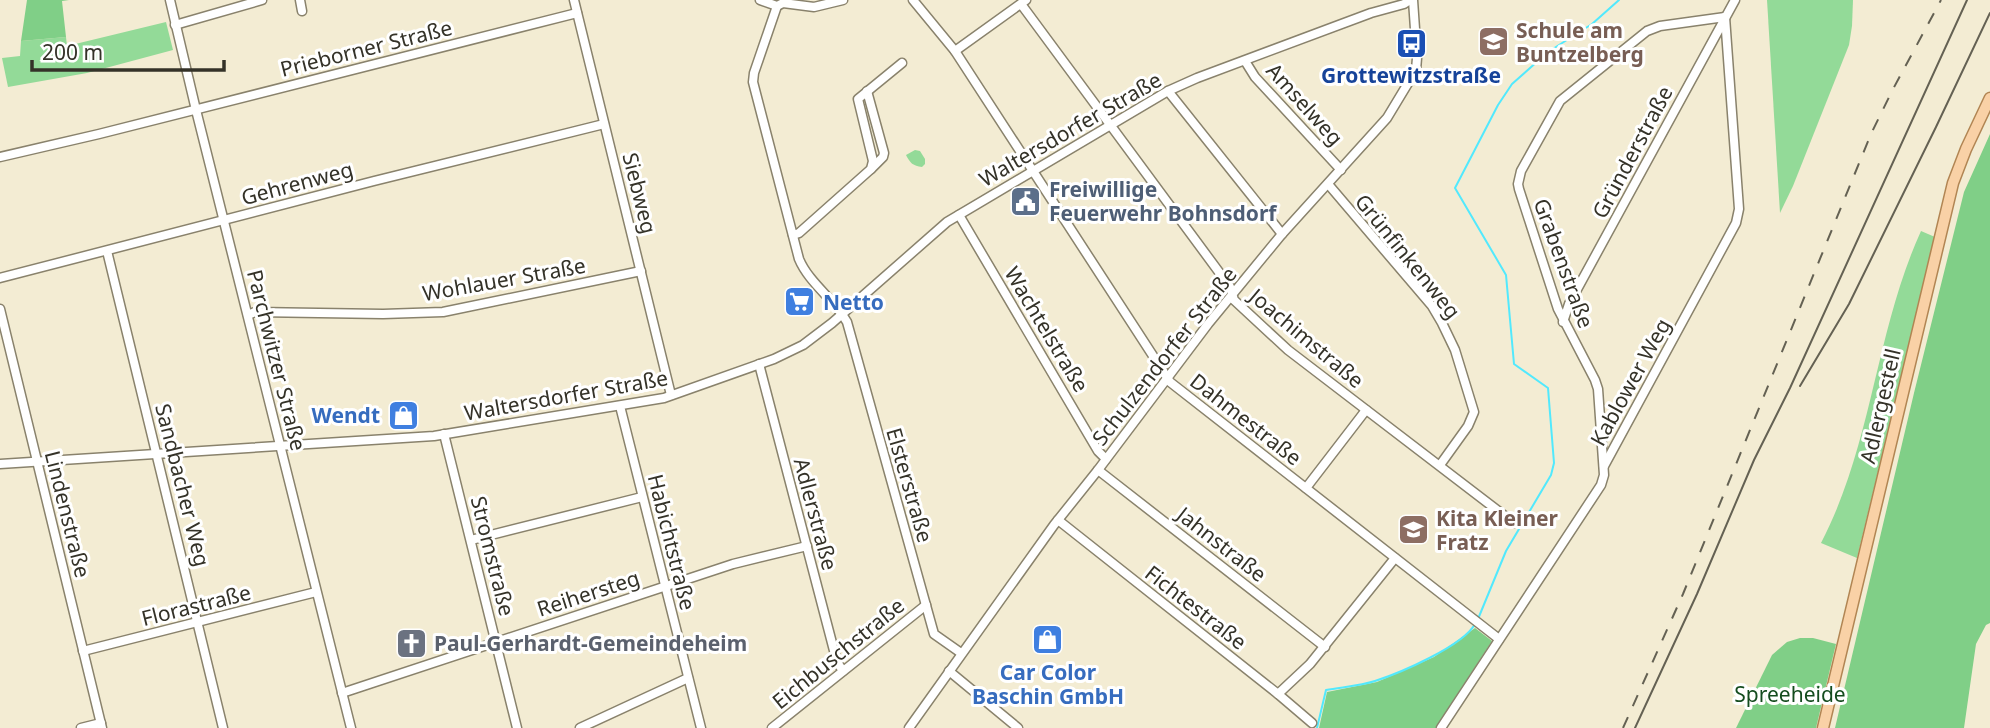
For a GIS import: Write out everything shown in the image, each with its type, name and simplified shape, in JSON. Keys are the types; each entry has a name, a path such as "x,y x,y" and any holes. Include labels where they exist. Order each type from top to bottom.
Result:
{"main road":[{"name":"Adlergestell","path":"1823,728 1953,183 1990,98"}],"street":[{"name":"Parchwitzer Straße","path":"170,0 351,728"},
{"path":"175,25 262,0"},
{"path":"300,0 302,11"},
{"name":"Siebweg","path":"574,0 671,395"},
{"path":"760,0 777,6"},
{"path":"843,0 814,6 783,3 777,6 753,82 801,264 843,314"},
{"name":"Dahmestraße","path":"913,0 955,51 1166,378 1499,639"},
{"name":"Waltersdorfer Straße","path":"0,464 444,434 620,406 671,395 759,365 815,338 934,232 958,215 1168,91 1411,0"},
{"name":"Schulzendorfer Straße","path":"909,728 1058,520 1166,378 1282,234 1387,118 1414,74 1417,58 1411,0"},
{"name":"Gründerstraße","path":"1563,322 1569,304 1735,0"},
{"path":"955,51 1024,2"},
{"name":"Joachimstraße","path":"1024,2 1110,125 1230,287 1234,300 1288,350 1514,523"},
{"name":"Prieborner Straße","path":"0,157 577,13"},
{"name":"Grabenstraße","path":"1604,466 1598,389 1563,322 1521,198 1518,184 1521,172 1560,101 1647,32 1660,26 1725,17"},
{"name":"Kablower Weg","path":"1441,728 1601,485 1604,466 1736,223 1739,209 1725,17"},
{"name":"Amselweg","path":"1245,61 1255,77 1341,170"},
{"path":"793,235 799,233 871,169 873,161 858,99 902,63"},
{"path":"1168,91 1282,234"},
{"name":"Gehrenweg","path":"0,278 604,124"},
{"name":"Grünfinkenweg","path":"1328,184 1432,306 1455,350 1474,412 1468,426 1440,465"},
{"name":"Wachtelstraße","path":"958,215 1098,451 1106,459"},
{"name":"Sandbacher Weg","path":"107,251 223,728"},
{"name":"Wohlauer Straße","path":"248,315 443,312 641,271"},
{"name":"Lindenstraße","path":"0,309 102,725"},
{"name":"Elsterstraße","path":"843,314 934,634 961,653"},
{"name":"Adlerstraße","path":"759,365 837,662 843,671"},
{"name":"Habichtstraße","path":"620,406 701,728"},
{"path":"1306,488 1366,410"},
{"name":"Stromstraße","path":"444,434 517,728"},
{"name":"Jahnstraße","path":"1098,470 1325,647"},
{"path":"471,540 642,497"},
{"name":"Fichtestraße","path":"1058,520 1312,723"},
{"name":"Reihersteg","path":"342,693 733,564 807,546"},
{"path":"1278,694 1325,647 1395,558"},
{"name":"Florastraße","path":"83,651 316,592"},
{"name":"Eichbuschstraße","path":"772,728 926,605"},
{"path":"949,671 1018,728"},
{"path":"580,728 688,678"},
{"path":"81,728 102,725"}],"green space":[{"path":"27,0 69,0 62,1 66,37 21,41"},
{"path":"1767,0 1853,0 1849,45 1780,213"},
{"path":"166,22 173,50 87,73 8,87 2,58 20,56 21,41 66,37 67,46"},
{"name":"Spreeheide","path":"1990,134 1990,623 1986,625 1976,644 1964,728 1835,728 1964,192"},
{"path":"915,150 920,151 925,159 922,167 912,164 906,155"},
{"path":"1921,231 1935,237 1857,558 1821,543 1852,466 1893,308"},
{"path":"1475,628 1492,641 1438,724 1441,728 1319,728 1327,692 1377,682 1434,657"},
{"name":"Spreeheide","path":"1813,638 1836,644 1816,728 1736,728 1772,655 1787,642"}],"waterway":[{"path":"1478,619 1506,551 1551,475 1554,463 1548,388 1514,364 1506,275 1455,188 1498,105 1512,84 1548,52 1592,24 1619,0"},
{"path":"1317,728 1326,690 1369,683 1414,665 1445,650 1475,624"}],"tram line":[{"path":"1635,728 1697,594 1754,460 1790,388 1967,0"},
{"path":"1800,386 1849,304 1990,13"}],"railway":[{"path":"1623,728 1683,594 1871,134 1941,0"}],"place":[{"name":"Schule am Buntzelberg","path":"1493,42"},
{"name":"Grottewitzstraße","path":"1411,43"},
{"name":"Freiwillige Feuerwehr Bohnsdorf","path":"1026,201"},
{"name":"Netto","path":"800,302"},
{"name":"Wendt","path":"403,415"},
{"name":"Kita Kleiner Fratz","path":"1413,530"},
{"name":"Car Color Baschin GmbH","path":"1048,640"},
{"name":"Paul-Gerhardt-Gemeindeheim","path":"411,643"}]}
